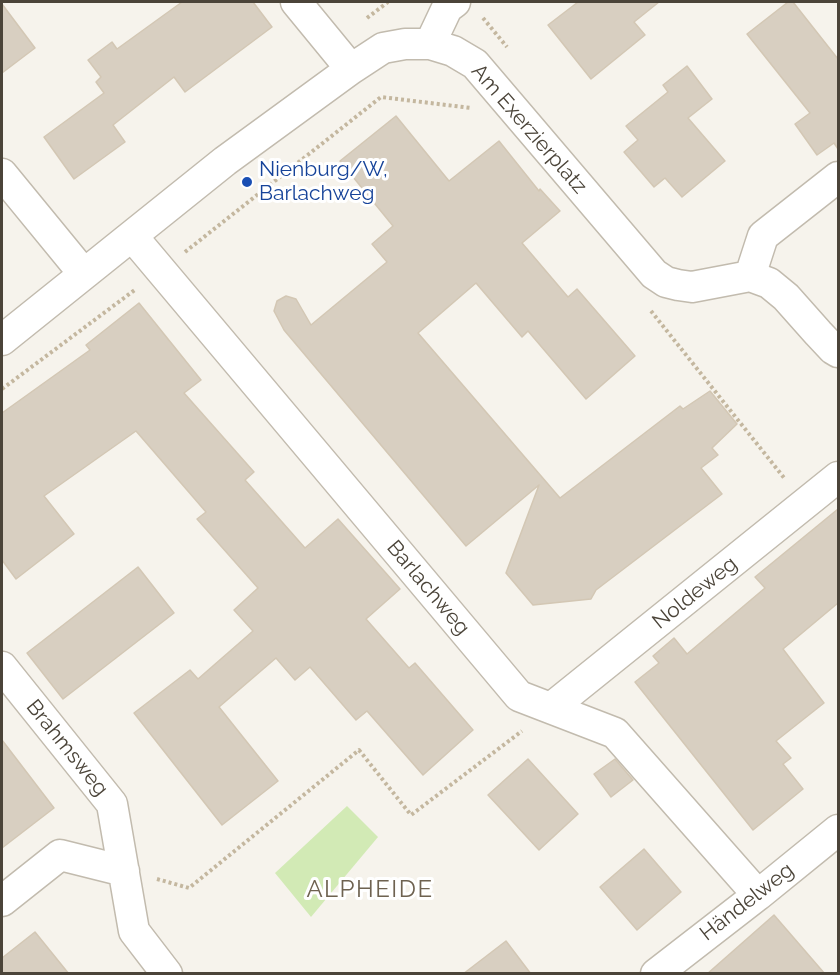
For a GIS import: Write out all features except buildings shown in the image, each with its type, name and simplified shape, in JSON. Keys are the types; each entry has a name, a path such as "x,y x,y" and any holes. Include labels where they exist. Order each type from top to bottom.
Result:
{"street":[{"path":"296,2 351,69"},
{"path":"430,44 447,8 466,6"},
{"name":"Am Exerzierplatz","path":"2,340 225,161 383,48 405,44 430,44 453,51 475,64 654,274 666,282 692,287 750,276"},
{"path":"2,174 84,274"},
{"path":"838,177 763,236 750,276 769,283 786,297 838,352"},
{"name":"Barlachweg","path":"132,236 519,696 615,733 758,896"},
{"name":"Noldeweg","path":"551,708 838,477"},
{"name":"Brahmsweg","path":"2,666 112,804 135,931 167,974"},
{"name":"Händelweg","path":"656,974 758,896 838,830"},
{"path":"2,901 60,855 124,871"}],"path":[{"path":"466,6 507,48"},
{"path":"2,389 161,271 381,97 471,108"},
{"path":"646,305 806,504"},
{"path":"124,871 189,888 359,750 411,815 551,708"}],"green space":[{"path":"347,806 378,837 311,917 275,873"}],"place":[{"name":"Nienburg/W, Barlachweg","path":"247,182"}],"district":[{"name":"ALPHEIDE","path":"370,890"}]}
